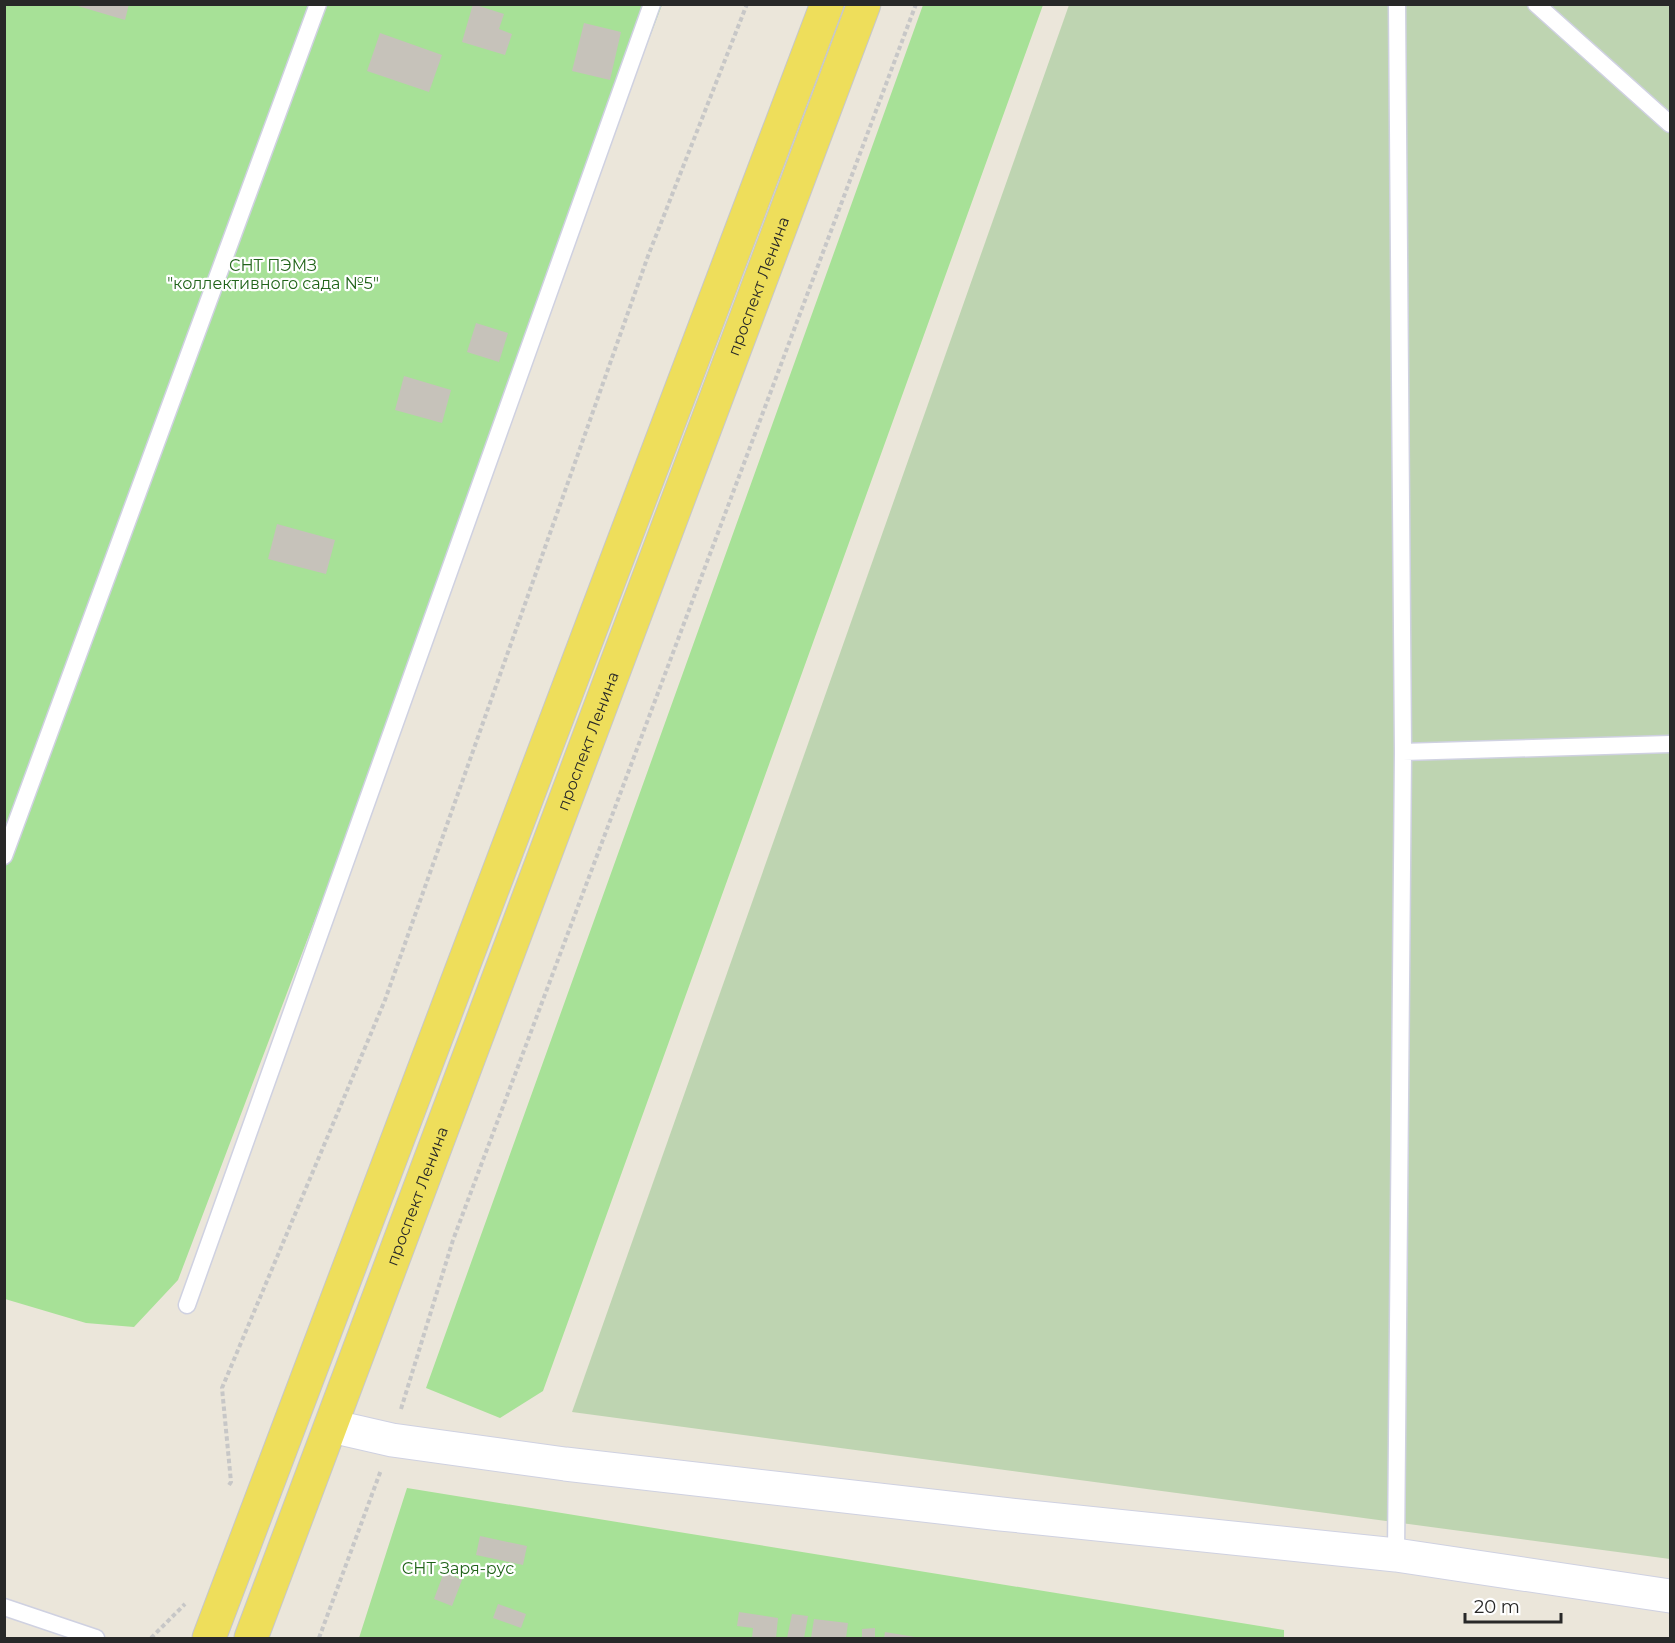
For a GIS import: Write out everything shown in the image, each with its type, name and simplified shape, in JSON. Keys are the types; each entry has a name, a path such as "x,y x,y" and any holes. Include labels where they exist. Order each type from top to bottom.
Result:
{"main road":[{"path":"209,1638 827,4"},
{"name":"проспект Ленина","path":"251,1638 864,4"}],"street":[{"path":"331,1426 392,1440 577,1465 1001,1514 1396,1555 1671,1596"}],"lane":[{"path":"4,856 318,4"},
{"path":"187,1305 652,4"},
{"path":"1396,1555 1403,752 1397,4"},
{"path":"1536,4 1671,124"},
{"path":"1403,752 1671,744"},
{"path":"4,1607 96,1638"},
{"path":"190,1638 209,1638"}],"path":[{"path":"226,1493 231,1482 222,1388 386,1000 648,256 747,4"},
{"path":"319,1638 392,1440 453,1240 916,4"},
{"path":"151,1638 185,1605 189,1594"}],"green space":[{"name":"СНТ ПЭМЗ \"коллективного сада №5\"","path":"4,5 662,5 178,1280 134,1327 86,1323 5,1299"},
{"path":"923,5 1043,5 543,1391 500,1418 426,1388"},
{"path":"1069,5 1670,5 1670,1559 572,1412"},
{"name":"СНТ Заря-рус","path":"407,1488 1284,1630 1284,1638 359,1638"}],"building":[{"path":"71,4 129,4 125,20"},
{"path":"473,4 504,14 499,29 512,34 505,55 462,42"},
{"path":"584,23 621,32 610,80 572,71"},
{"path":"380,33 442,55 429,92 367,71"},
{"path":"476,323 508,333 499,362 467,352"},
{"path":"404,376 451,390 442,423 395,410"},
{"path":"277,524 335,540 326,574 268,559"},
{"path":"480,1536 527,1546 523,1565 476,1555"},
{"path":"444,1572 462,1580 452,1606 434,1599"},
{"path":"498,1604 526,1614 521,1628 493,1618"},
{"path":"739,1612 778,1618 776,1638 752,1638 753,1628 737,1626"},
{"path":"792,1614 808,1616 804,1638 787,1638"},
{"path":"814,1619 848,1623 846,1638 811,1638"},
{"path":"875,1628 875,1638 862,1638 862,1629"},
{"path":"885,1632 915,1637 915,1638 884,1638"}]}
